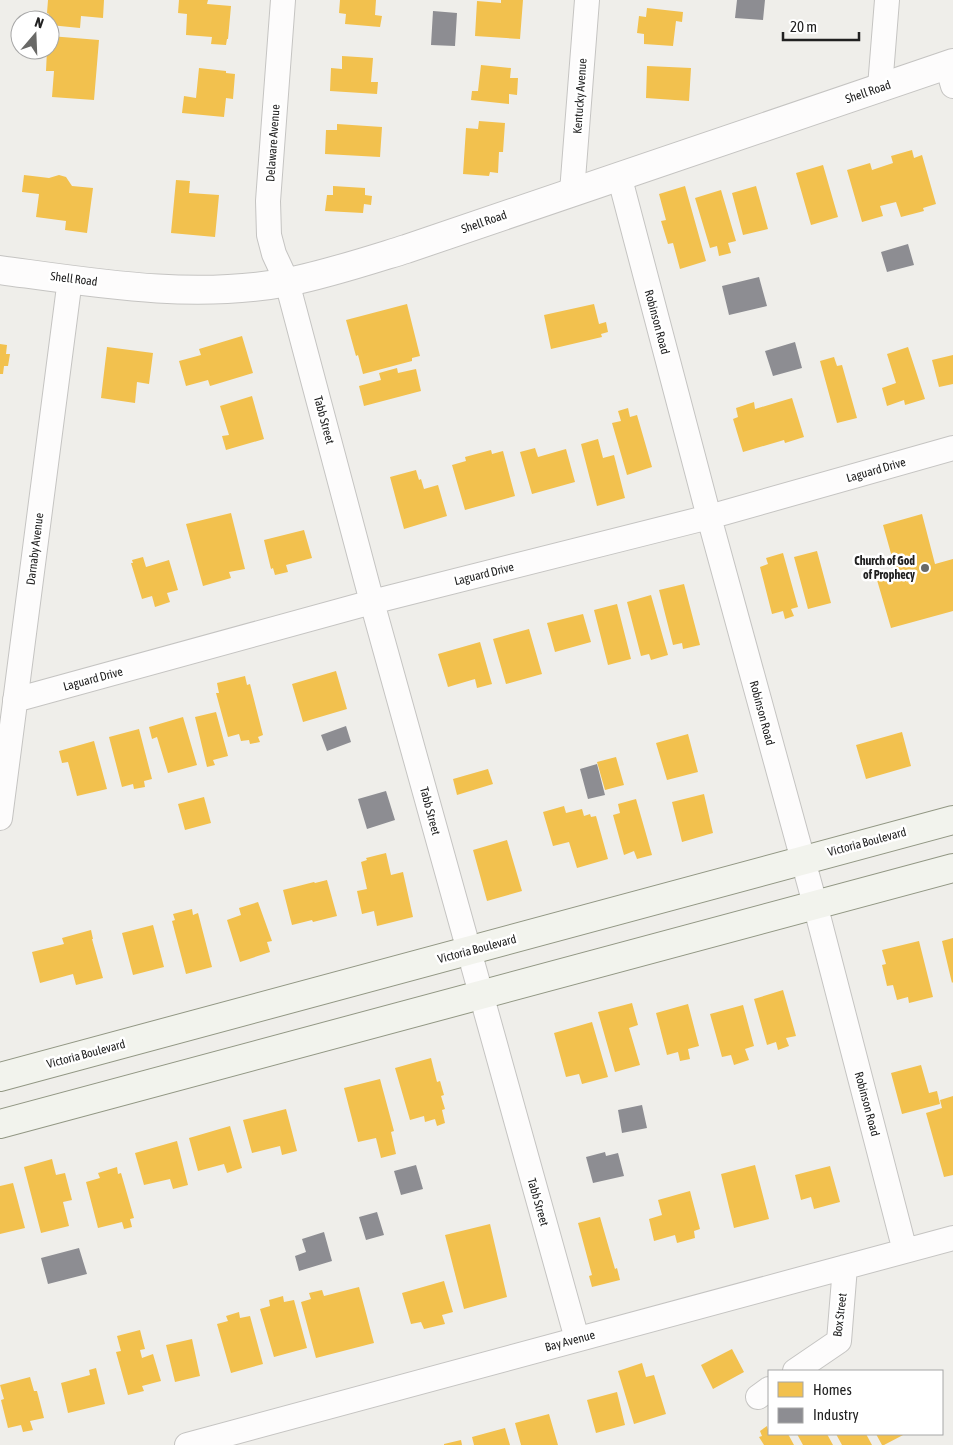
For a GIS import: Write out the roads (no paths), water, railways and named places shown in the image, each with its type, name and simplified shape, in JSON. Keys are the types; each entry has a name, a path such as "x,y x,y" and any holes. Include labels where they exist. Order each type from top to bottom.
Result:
{"main road":[{"name":"Victoria Boulevard","path":"0,1077 953,820"},
{"path":"0,1124 953,868"}],"street":[{"name":"Delaware Avenue","path":"283,0 268,202 269,235 274,254 287,282"},
{"name":"Kentucky Avenue","path":"572,192 586,0"},
{"path":"880,87 887,0"},
{"name":"Shell Road","path":"0,270 183,290 230,288 287,282 322,274 406,249 880,87 951,71"},
{"name":"Robinson Road","path":"619,175 709,517 815,904 905,1251"},
{"name":"Darnaby Avenue","path":"0,818 70,279"},
{"name":"Tabb Street","path":"287,282 372,602 577,1340"},
{"name":"Laguard Drive","path":"15,700 372,602 709,517 953,448"},
{"name":"Bay Avenue","path":"187,1445 244,1437 577,1340 953,1238"},
{"name":"Box Street","path":"796,1370 838,1341 845,1267"}],"place":[{"name":"Church of God of Prophecy","path":"925,568"}]}
